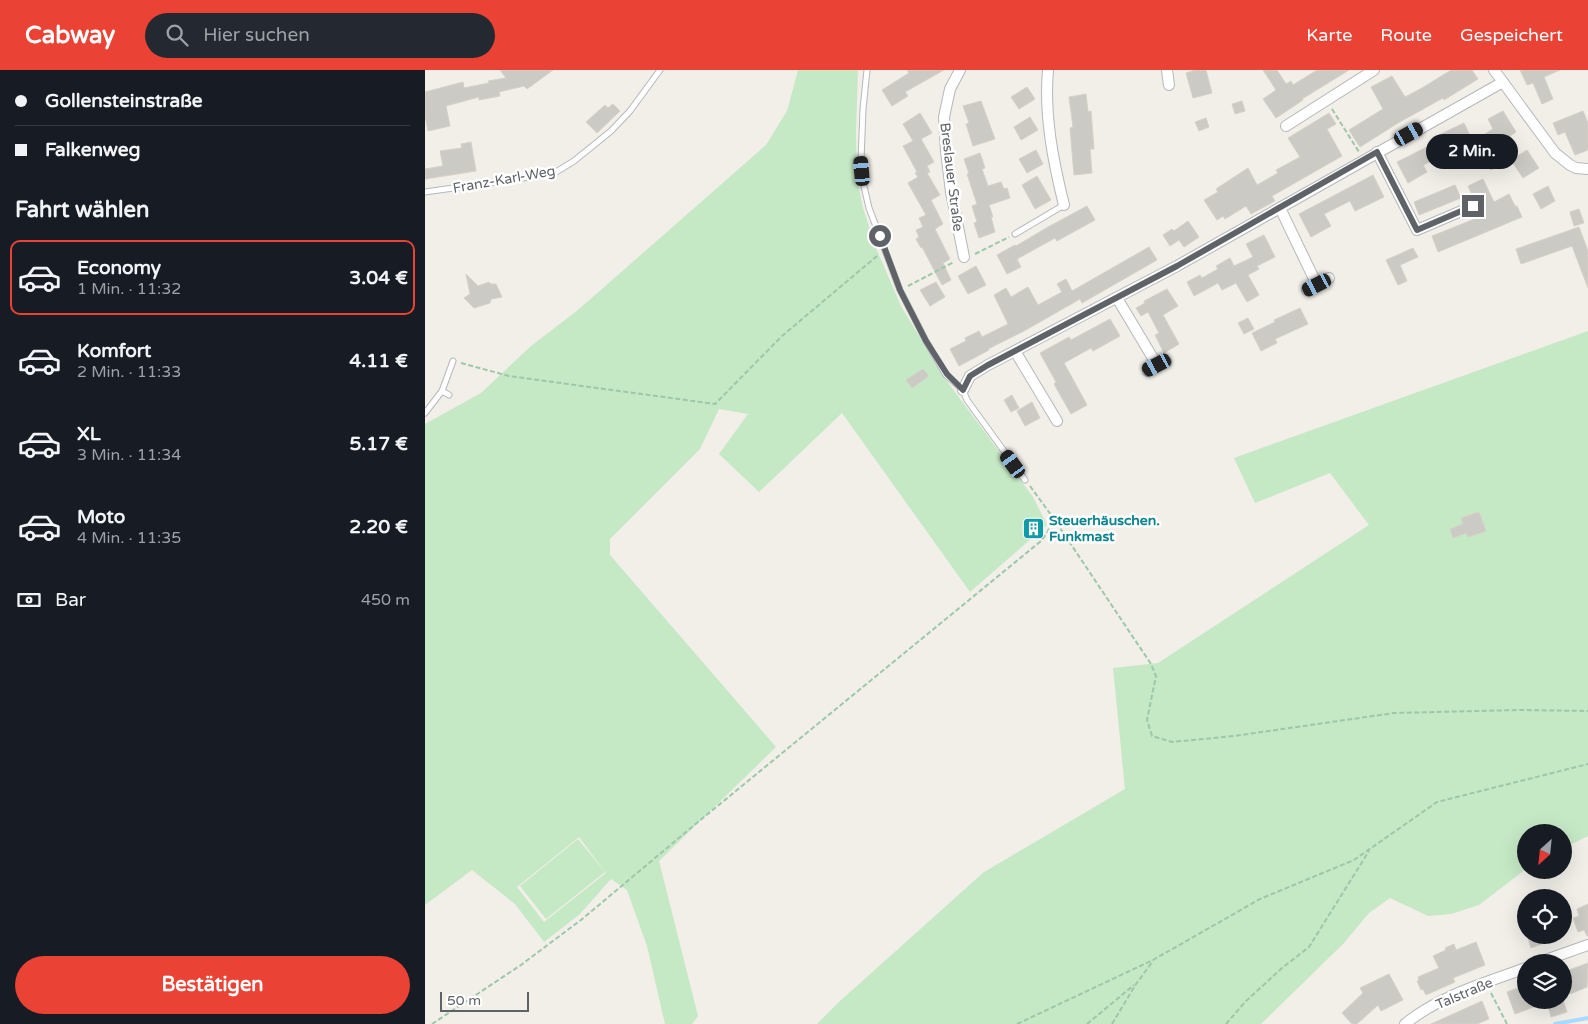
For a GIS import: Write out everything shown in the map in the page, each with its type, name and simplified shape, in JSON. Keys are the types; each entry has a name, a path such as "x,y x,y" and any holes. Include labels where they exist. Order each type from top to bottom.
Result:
{"street":[{"name":"Breslauer Straße","path":"960,70 950,89 944,117 951,192 964,257"},
{"path":"1048,70 1047,112 1064,205"},
{"path":"1167,70 1169,86"},
{"path":"1286,126 1374,70"},
{"path":"1493,70 1555,153 1570,165 1588,169"},
{"path":"963,390 970,376 1177,266 1503,82"},
{"path":"1377,152 1417,230 1473,206"},
{"path":"1279,208 1317,285"},
{"path":"1307,290 1329,278"},
{"path":"1117,298 1162,363 1148,371"},
{"path":"1015,352 1057,421"},
{"path":"1563,954 1588,945"},
{"name":"Talstraße","path":"1405,1024 1435,1004 1517,971"}],"lane":[{"name":"Franz-Karl-Weg","path":"425,192 556,172 574,161 611,131 630,111 660,70"},
{"path":"867,70 863,109 862,175 869,208 900,290 926,341 947,374 963,390 967,400 1025,480"},
{"path":"1015,234 1064,205"},
{"path":"425,413 442,391 453,361"},
{"path":"442,391 449,394"}],"path":[{"path":"1327,100 1364,160"},
{"path":"900,290 964,257 979,253 1015,234"},
{"path":"453,361 509,376 715,404 782,336 885,250"},
{"path":"1025,480 1151,664 1156,676 1147,720 1152,736 1172,742 1234,736 1394,713 1519,710 1588,711"},
{"path":"432,1024 521,965 581,920 1041,541 1053,519"},
{"path":"1017,1024 1153,960 1259,899 1354,860 1437,802 1588,764"},
{"path":"1226,1024 1245,1002 1282,968 1309,948 1370,849"},
{"path":"1113,1024 1136,984 1153,960"},
{"path":"1486,983 1507,1024"},
{"path":"1087,1024 1136,984"}],"green space":[{"path":"798,70 858,70 857,179 863,208 876,248 901,306 943,376 1033,497 1047,525 970,592 842,413 759,492 719,454 748,414 719,409 700,449 610,539 610,555 776,747 659,861 698,1016 692,1024 665,1024 647,946 627,890 611,879 580,914 544,942 515,904 472,870 425,905 425,424 481,393 531,346 578,310 766,145 787,111","holes":["579,837 606,873 544,922 517,887"]},
{"path":"1588,331 1588,836 1573,844 1573,824 1517,824 1517,876 1479,905 1451,914 1428,916 1390,898 1369,913 1343,944 1261,1024 817,1024 840,1001 984,872 1125,789 1113,668 1158,663 1369,525 1330,473 1255,503 1234,458"},
{"path":"578,839 605,872 546,919 520,886"}],"building":[{"path":"500,70 553,70 527,89 524,86 499,92 500,96 479,100 479,97 446,106 450,126 428,131 425,116 425,92 463,82 464,88 506,78"},
{"path":"907,70 944,70 905,92 908,96 892,106 882,90 909,73"},
{"path":"1195,70 1206,70 1212,93 1193,98 1186,73"},
{"path":"1263,70 1277,70 1286,84 1291,81 1293,85 1317,70 1349,70 1302,99 1276,118 1263,99 1276,90"},
{"path":"1451,70 1472,70 1478,79 1444,100 1443,98 1398,123 1360,147 1349,130 1383,109 1371,87 1392,76 1405,97"},
{"path":"1520,70 1560,70 1544,77 1553,99 1542,104 1533,83 1527,85"},
{"path":"1027,87 1035,99 1019,109 1011,97"},
{"path":"1086,94 1088,112 1091,111 1094,149 1090,149 1092,173 1074,175 1070,128 1073,127 1069,97"},
{"path":"981,101 995,139 973,146 966,124 969,123 963,106"},
{"path":"1242,101 1245,111 1235,114 1232,104"},
{"path":"613,104 620,111 597,133 586,122 605,105 608,108"},
{"path":"1503,111 1516,132 1502,141 1512,158 1491,170 1474,141 1493,129 1488,119"},
{"path":"1583,111 1588,123 1588,150 1575,155 1565,132 1558,135 1553,123"},
{"path":"920,113 932,133 921,139 934,162 927,166 930,172 927,173 940,195 931,200 943,224 935,229 950,259 943,263 951,280 942,285 916,239 919,237 916,230 923,227 919,218 926,215 908,183 918,177 903,146 913,141 903,124"},
{"path":"1329,113 1336,124 1327,129 1342,156 1272,196 1275,201 1251,214 1246,206 1225,219 1223,216 1217,220 1204,200 1218,192 1216,189 1248,168 1257,185 1278,173 1276,170 1300,157 1288,138"},
{"path":"1030,117 1038,130 1021,140 1014,127"},
{"path":"1206,118 1209,127 1199,131 1195,122"},
{"path":"1464,123 1473,142 1423,165 1427,172 1408,183 1397,162 1443,139 1441,134"},
{"path":"471,142 476,171 425,179 425,169 443,166 440,151 462,148 461,144"},
{"path":"1036,150 1043,164 1027,173 1019,159"},
{"path":"1527,150 1539,168 1523,178 1511,160"},
{"path":"980,153 985,168 982,169 988,186 1001,182 1004,189 1007,188 1010,198 989,205 995,232 979,238 974,223 977,222 972,206 977,204 964,159"},
{"path":"1373,175 1384,197 1355,211 1350,201 1324,214 1331,226 1311,237 1299,214"},
{"path":"1037,176 1051,200 1035,209 1022,185"},
{"path":"1483,179 1494,202 1509,194 1522,217 1438,252 1432,236 1482,216 1479,203 1474,199 1468,186"},
{"path":"1455,185 1461,198 1419,215 1414,202"},
{"path":"1548,186 1555,201 1541,209 1533,194"},
{"path":"1087,206 1095,220 1057,241 1055,238 1017,259 1021,267 1007,274 997,255"},
{"path":"1579,209 1584,223 1574,226 1570,212"},
{"path":"1188,221 1199,237 1184,247 1179,240 1170,246 1163,235 1172,229 1174,231"},
{"path":"1579,227 1588,251 1588,288 1572,246 1521,264 1516,249"},
{"path":"1264,235 1275,257 1257,266 1259,269 1248,275 1259,295 1247,302 1236,283 1222,290 1218,283 1194,296 1187,282 1200,275 1202,278 1218,269 1216,266 1230,258 1234,266 1253,257 1246,244"},
{"path":"1149,247 1157,260 1082,303 1080,299 959,366 950,349 966,341 965,338 979,331 982,337 1008,324 994,295 1006,288 1011,297 1028,287 1038,305 1062,292 1057,284 1066,279 1072,291"},
{"path":"1413,248 1418,257 1400,265 1407,281 1398,285 1386,260"},
{"path":"976,266 986,285 968,294 958,276"},
{"path":"466,274 478,286 489,282 496,284 502,297 491,299 490,303 474,308 464,298 470,294"},
{"path":"936,282 945,297 930,306 920,290"},
{"path":"1167,289 1178,306 1163,315 1179,344 1164,353 1155,335 1159,333 1148,312 1141,316 1136,308 1145,303 1144,301"},
{"path":"1300,308 1308,324 1275,339 1277,343 1261,351 1252,333"},
{"path":"1248,318 1254,329 1244,334 1238,323"},
{"path":"1110,319 1120,336 1093,351 1091,348 1064,363 1087,405 1071,414 1054,384 1056,382 1040,353 1069,337 1071,340"},
{"path":"923,369 929,376 912,388 906,380"},
{"path":"1012,395 1019,408 1011,412 1004,400"},
{"path":"1032,402 1040,418 1025,426 1017,411"},
{"path":"1479,512 1486,531 1468,537 1466,533 1453,538 1450,529 1463,524 1461,518"},
{"name":"Steuerhäuschen. Funkmast","path":"1032,518 1039,524 1033,531 1026,524"},
{"path":"1588,904 1587,936 1584,930 1578,932 1573,918 1579,916 1577,909"},
{"path":"1476,942 1485,965 1453,978 1455,982 1426,995 1423,989 1421,990 1417,981 1419,980 1418,977 1439,968 1433,956 1454,944 1456,950"},
{"path":"1530,944 1542,944 1531,948"},
{"path":"1588,963 1587,987 1572,993 1572,969"},
{"path":"1389,974 1403,1000 1381,1011 1378,1005 1357,1024 1352,1024 1342,1013 1363,993 1360,988"},
{"path":"1517,988 1517,1009 1528,1009 1515,1014 1507,992"},
{"path":"1482,1001 1489,1019 1477,1024 1431,1024"},
{"path":"1549,1009 1566,1009 1567,1012 1551,1017"}],"waterway":[{"path":"1555,1024 1588,1018"}],"place":[{"name":"Steuerhäuschen. Funkmast","path":"1033,528"}],"route":[{"path":"880,236 900,290 926,341 947,374 963,390 970,376 988,365 1177,266 1377,152 1417,230 1473,206"}]}
